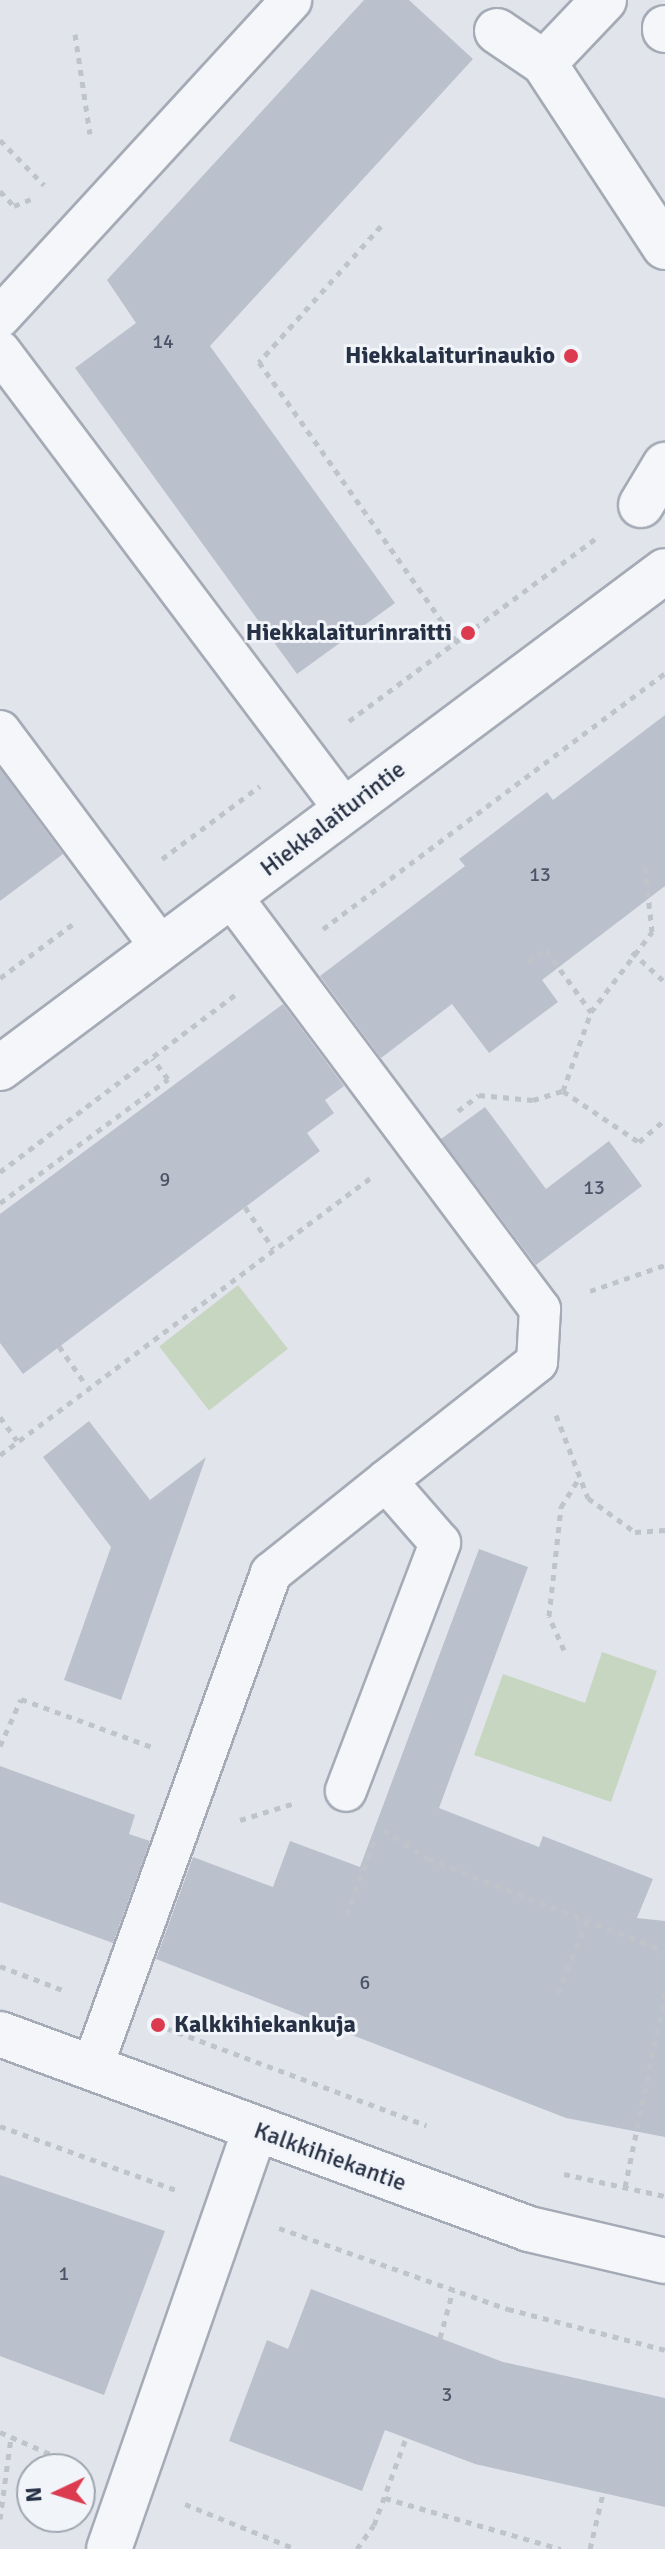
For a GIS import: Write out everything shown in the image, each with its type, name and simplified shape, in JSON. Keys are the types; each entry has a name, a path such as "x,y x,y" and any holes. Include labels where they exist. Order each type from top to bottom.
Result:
{"street":[{"path":"544,63 595,10"},
{"path":"497,31 544,63 665,247"},
{"path":"641,505 665,465"},
{"name":"Hiekkalaiturintie","path":"0,1068 665,571"},
{"name":"Kalkkihiekantie","path":"0,2034 529,2229 665,2261"},
{"path":"109,2549 255,2129"}],"lane":[{"path":"0,317 291,0"},
{"path":"0,351 345,810"},
{"path":"0,731 161,947"},
{"path":"92,2068 117,2010 180,1837 271,1573 537,1362 540,1309 277,963 231,896"},
{"path":"346,1791 440,1543 386,1481"}],"path":[{"path":"75,34 101,207"},
{"path":"0,191 14,206 49,190"},
{"path":"381,226 259,362 456,641"},
{"path":"0,1172 665,673"},
{"path":"563,1091 591,1012 632,952 652,932 645,865"},
{"path":"528,962 546,950 591,1012"},
{"path":"632,952 665,982"},
{"path":"0,1203 168,1079 152,1058"},
{"path":"479,1095 533,1100 563,1091"},
{"path":"563,1091 639,1142 665,1119"},
{"path":"134,1103 139,1110"},
{"path":"0,1455 86,1385 415,1144"},
{"path":"245,1207 273,1248"},
{"path":"540,1309 665,1265"},
{"path":"59,1346 86,1385"},
{"path":"537,1362 578,1480 588,1498 635,1532 665,1530"},
{"path":"0,1417 17,1440"},
{"path":"564,1650 549,1616 561,1507 578,1480"},
{"path":"0,1746 21,1699 205,1766"},
{"path":"180,1837 302,1801"},
{"path":"347,1915 379,1828 428,1859 665,1951"},
{"path":"558,1993 587,1920"},
{"path":"0,1966 442,2131"},
{"path":"625,2187 665,1993"},
{"path":"0,2126 180,2192"},
{"path":"555,2172 665,2196"},
{"path":"265,2224 453,2290 665,2350"},
{"path":"440,2338 453,2290"},
{"path":"0,2432 47,2453"},
{"path":"0,2519 11,2438"},
{"path":"357,2549 385,2498 406,2438"},
{"path":"132,2483 296,2549"},
{"path":"590,2549 603,2493"},
{"path":"385,2498 561,2549"}],"green space":[{"path":"238,1285 288,1349 209,1410 159,1347"},
{"path":"602,1652 657,1671 611,1802 474,1755 503,1674 585,1703"}],"building":[{"path":"364,0 409,0 473,59 210,346 395,603 297,674 75,368 136,323 107,280"},
{"path":"665,715 665,886 542,980 558,1002 489,1053 452,1004 381,1058 320,976 465,866 459,859 547,792 553,800"},
{"path":"0,769 63,854 0,901"},
{"path":"283,1004 344,1086 325,1100 334,1113 307,1133 320,1151 23,1374 0,1343 0,1214"},
{"path":"485,1107 546,1189 609,1141 642,1186 536,1265 441,1139"},
{"path":"89,1421 150,1500 206,1457 121,1700 64,1680 111,1547 43,1457"},
{"path":"479,1549 528,1567 439,1808 539,1847 543,1836 653,1879 637,1918 665,1921 665,2137 566,2118 156,1959 193,1857 273,1887 290,1841 360,1867"},
{"path":"0,1766 135,1815 129,1834 150,1841 113,1943 0,1902"},
{"path":"0,2175 165,2231 104,2395 0,2356"},
{"path":"311,2289 503,2362 665,2398 665,2507 475,2464 385,2430 362,2491 229,2441 267,2340 288,2349"}],"place":[{"name":"Hiekkalaiturinaukio","path":"571,356"},
{"name":"Hiekkalaiturinraitti","path":"468,633"},
{"name":"Kalkkihiekankuja","path":"158,2025"}]}
